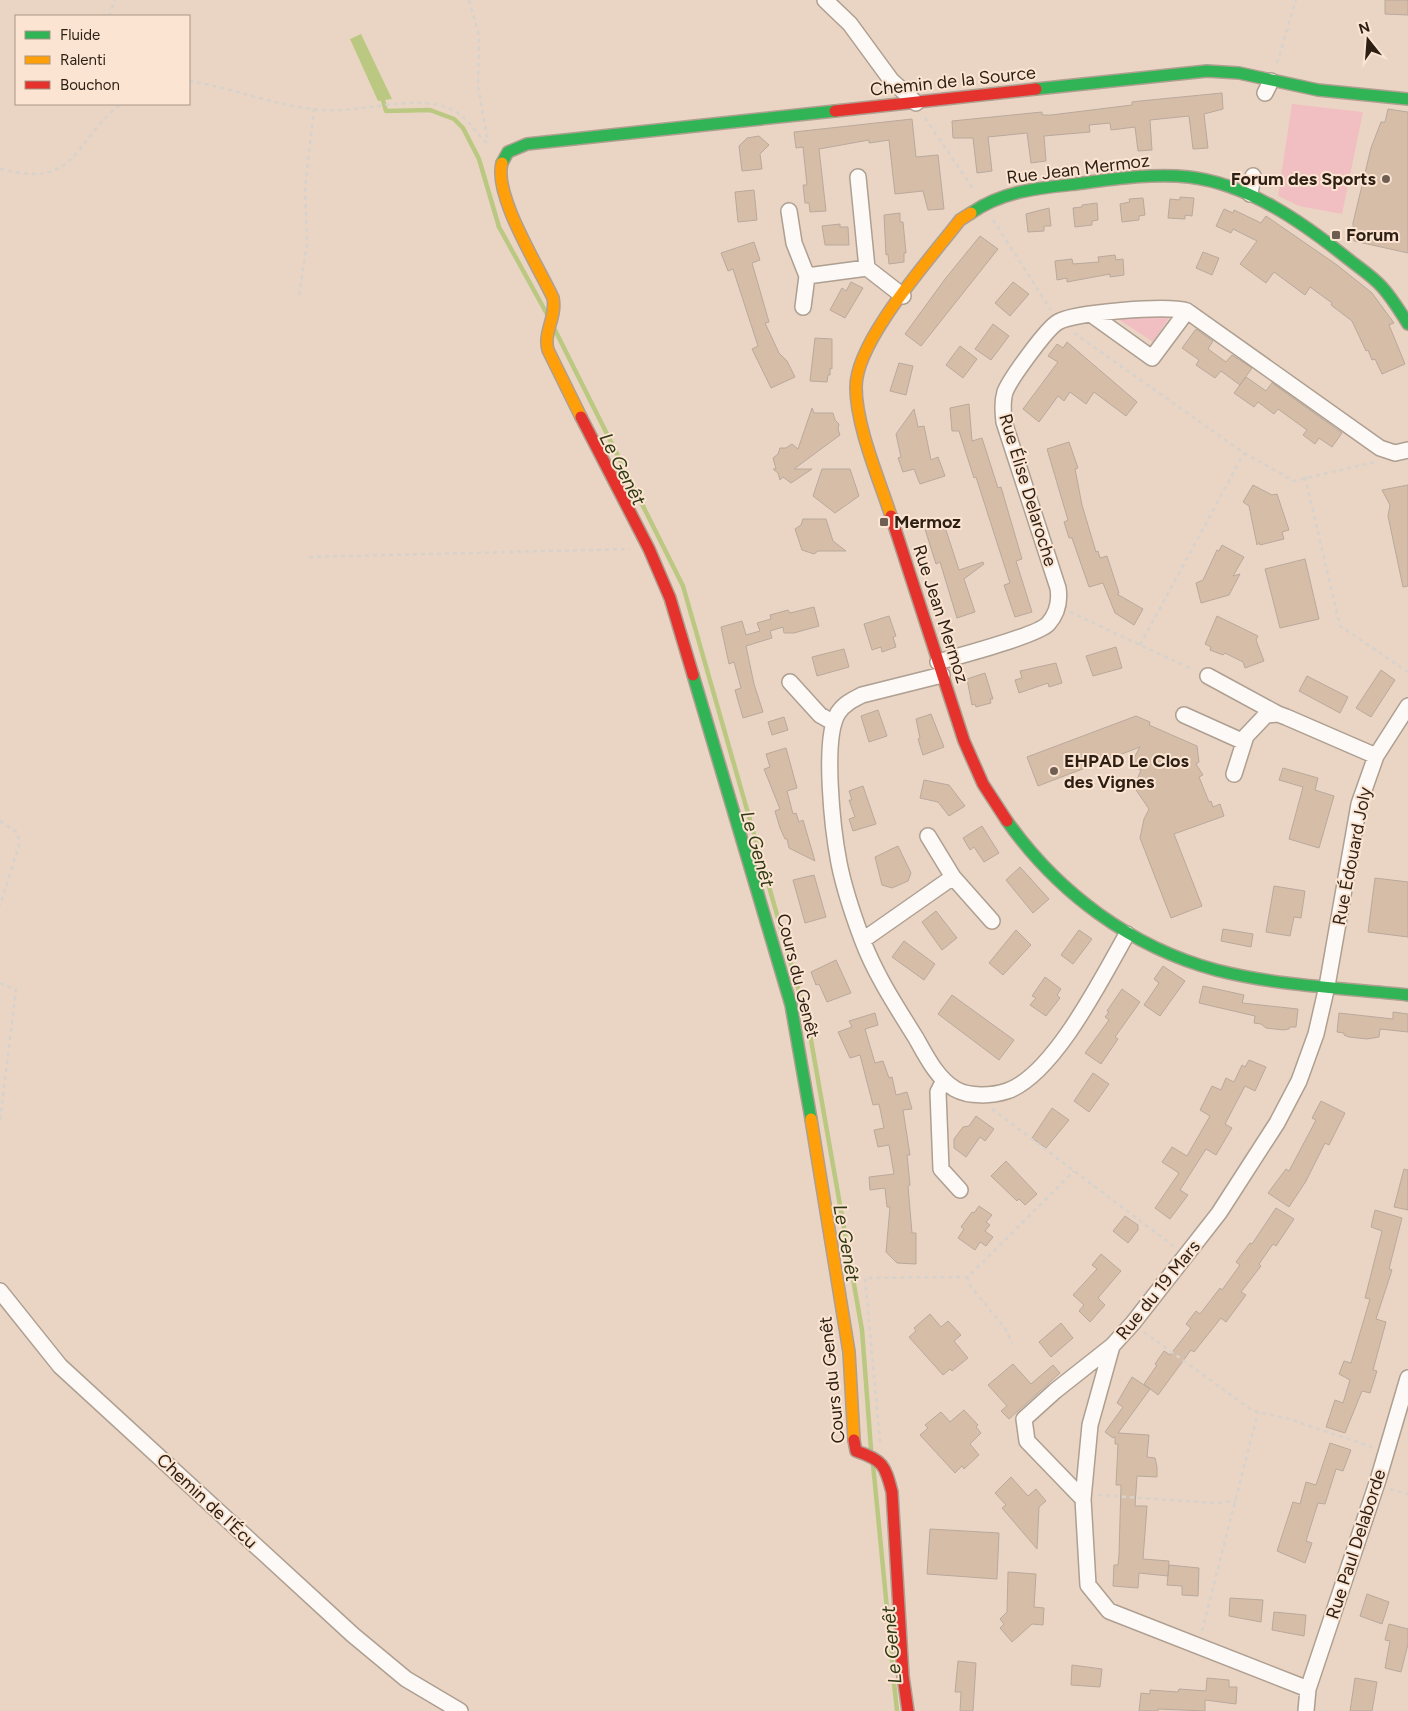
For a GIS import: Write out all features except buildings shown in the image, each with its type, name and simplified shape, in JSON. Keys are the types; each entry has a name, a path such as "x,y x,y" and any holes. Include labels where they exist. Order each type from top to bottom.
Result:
{"street":[{"path":"825,0 850,24 891,80 916,103"},
{"name":"Chemin de la Source","path":"505,156 519,146 535,143 1208,71 1239,73 1268,87 1408,99"},
{"name":"Cours du Genêt","path":"505,156 500,165 502,187 553,299 554,318 546,339 550,357 648,549 670,598 791,1005 839,1282 849,1352 852,1431 856,1451 878,1458"},
{"name":"Rue Jean Mermoz","path":"1250,194 1219,182 1191,177 1164,176 1023,190 1003,195 983,204 960,220 903,296 865,352 856,375 856,400 861,423 972,762 995,804 1037,860 1065,888 1127,934 1181,958 1215,970 1252,977 1408,995"},
{"path":"1253,176 1250,194 1274,206 1363,271 1393,300 1408,324"},
{"path":"858,177 867,268"},
{"path":"788,211 794,243 807,276 803,307"},
{"path":"807,276 867,268 903,296"},
{"name":"Rue Élise Delaroche","path":"1058,605 1058,588 1004,422 1003,405 1008,385 1048,330 1058,322 1092,315 1170,308 1188,311 1380,448 1395,453 1408,450"},
{"path":"1092,315 1152,358 1188,311"},
{"path":"1058,605 1053,617 1040,630 862,695 850,701 843,708 834,723 830,746 832,806 839,863 863,940 885,988 932,1065 944,1080 956,1090 973,1094 987,1094 1007,1090 1027,1079 1053,1052 1087,1004 1127,934"},
{"path":"1208,676 1278,714 1376,756"},
{"path":"790,682 820,715 834,723"},
{"name":"Rue Édouard Joly","path":"1328,986 1359,804 1376,756 1408,706"},
{"path":"1234,774 1246,736 1266,714 1278,714"},
{"path":"1184,715 1244,742"},
{"path":"928,836 952,878 992,921"},
{"path":"863,940 952,878"},
{"name":"Rue du 19 Mars","path":"1308,1689 1109,1610 1088,1585 1083,1498 1090,1425 1112,1346 1219,1213 1277,1123 1299,1082 1316,1034 1328,986"},
{"path":"944,1080 938,1092 941,1170 960,1190"},
{"name":"Chemin de l'Écu","path":"0,1291 60,1366 380,1659 451,1709"},
{"path":"1083,1498 1027,1441 1024,1419 1055,1391 1112,1346"},
{"name":"Rue Paul Delaborde","path":"1306,1711 1308,1689 1378,1480 1408,1378"},
{"path":"878,1458 884,1464 892,1492 903,1676 908,1711"}],"path":[{"path":"109,15 115,0"},
{"path":"469,0 479,36 478,86 488,145"},
{"path":"1268,87 1290,27 1296,0"},
{"path":"190,81 314,109 340,110 427,104 450,108 467,120 488,145 505,156"},
{"path":"0,169 31,175 55,171 73,157 97,126 119,105"},
{"path":"299,295 307,244 305,188 314,109"},
{"path":"1140,644 1244,454"},
{"path":"1305,478 1340,626 1408,672"},
{"path":"309,557 648,549"},
{"path":"1058,605 1208,676"},
{"path":"0,821 18,833 19,845 0,906"},
{"path":"0,983 16,990 0,1121"},
{"path":"987,1094 991,1108 1186,1256"},
{"path":"878,1458 880,1438 865,1278 968,1277 1074,1171"},
{"path":"968,1277 968,1283 1007,1331 1012,1344"},
{"path":"1132,1323 1253,1411 1289,1419 1386,1451"},
{"path":"1198,1646 1258,1412"},
{"path":"1083,1498 1097,1495 1214,1503 1236,1501"}],"shaded area":[{"path":"361,34 392,99 378,101 350,39"},
{"path":"1292,104 1363,112 1342,214 1299,206 1278,196"},
{"path":"1171,315 1153,342 1118,319 1119,316"}],"waterway":[{"name":"Le Genêt","path":"383,100 386,111 430,110 454,119 463,128 479,159 499,227 547,314"},
{"name":"Le Genêt","path":"555,330 683,586 808,1023 862,1330 871,1449"},
{"name":"Le Genêt","path":"873,1464 892,1661"},
{"name":"Le Genêt","path":"894,1683 897,1711"}],"traffic: fast":[{"path":"1036,89 1207,71 1239,73 1318,90 1408,99"},
{"path":"502,163 508,152 527,144 835,111"},
{"path":"971,213 1008,195 1048,187 1147,176 1189,177 1211,181 1253,196 1312,231 1378,283 1393,300 1408,324"},
{"path":"693,675 791,1005 811,1119"},
{"path":"1007,821 1027,847 1073,894 1126,932 1155,947 1185,960 1216,970 1263,980 1408,995"}],"traffic: slow":[{"path":"502,163 501,177 510,212 553,298 553,312 547,337 548,350 581,417"},
{"path":"891,516 869,452 860,418 856,387 859,368 868,346 897,300 960,220 971,213"},
{"path":"811,1119 849,1352 854,1440"}],"traffic: jam":[{"path":"835,111 1036,89"},
{"path":"581,417 649,549 670,598 693,675"},
{"path":"891,516 964,741 983,784 1007,821"},
{"path":"854,1440 856,1451 872,1457 882,1465 892,1492 903,1676 908,1711"}],"place":[{"name":"Forum des Sports","path":"1386,179"},
{"name":"Forum","path":"1336,235"},
{"name":"Mermoz","path":"884,522"},
{"name":"EHPAD Le Clos des Vignes","path":"1054,771"}]}
